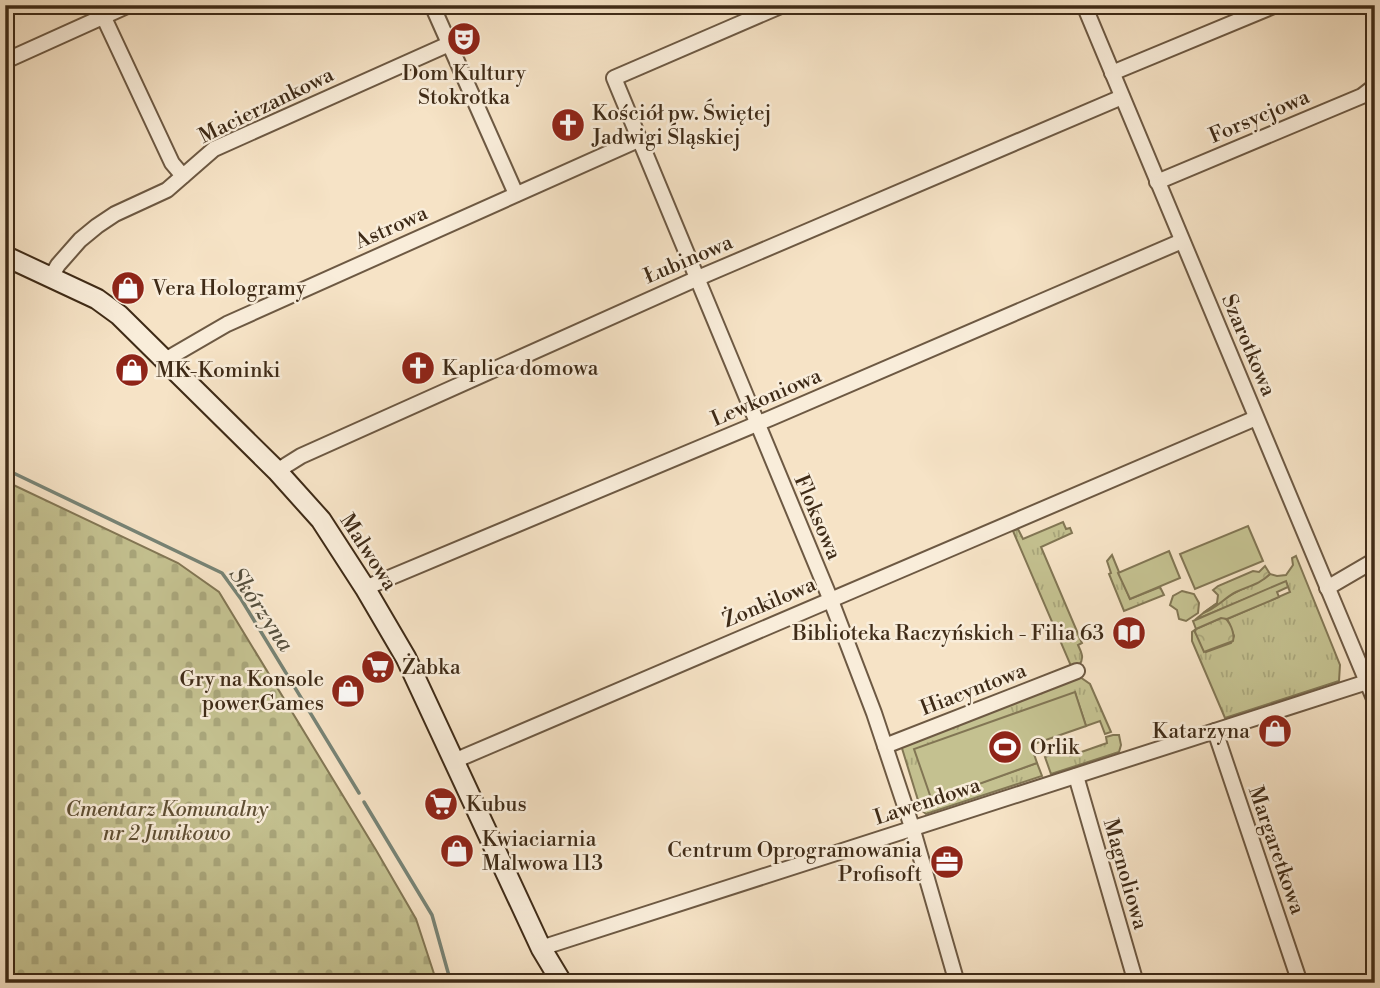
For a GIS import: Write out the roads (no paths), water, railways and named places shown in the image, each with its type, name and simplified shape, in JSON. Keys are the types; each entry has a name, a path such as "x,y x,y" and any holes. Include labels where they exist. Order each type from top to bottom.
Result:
{"street":[{"path":"5,61 101,11 129,5"},
{"path":"432,5 516,194"},
{"name":"Floksowa","path":"783,5 614,78 830,598 912,827 957,983"},
{"name":"Szarotkowa","path":"1083,5 1375,701"},
{"path":"1112,73 1276,5"},
{"path":"101,11 172,163 183,176"},
{"name":"Macierzankowa","path":"51,277 80,240 97,226 115,214 167,190 214,149 449,44"},
{"name":"Forsycjowa","path":"1157,182 1362,96 1375,86"},
{"name":"Łubinowa","path":"277,471 301,456 698,278 1122,97"},
{"name":"Astrowa","path":"165,360 227,324 638,141"},
{"name":"Lewkoniowa","path":"365,588 1182,241"},
{"name":"Malwowa","path":"5,256 109,306 277,471 321,520 406,658 541,948 562,983"},
{"name":"Żonkilowa","path":"454,761 1256,418"},
{"path":"1327,588 1375,560"},
{"name":"Hiacyntowa","path":"885,746 1077,671"},
{"name":"Lawendowa","path":"541,948 1367,682"},
{"name":"Margaretkowa","path":"1215,731 1300,983"},
{"name":"Magnoliowa","path":"1076,776 1136,983"}],"waterway":[{"name":"Skórzyna","path":"5,469 222,573 241,599 359,793"},
{"name":"Skórzyna","path":"364,802 432,915 451,983"}],"place":[{"name":"Dom Kultury Stokrotka","path":"464,39"},
{"name":"Kościół pw. Świętej Jadwigi Śląskiej","path":"568,125"},
{"name":"Vera Hologramy","path":"128,288"},
{"name":"Kaplica domowa","path":"418,368"},
{"name":"MK-Kominki","path":"132,370"},
{"name":"Biblioteka Raczyńskich - Filia 63","path":"1129,633"},
{"name":"Żabka","path":"378,667"},
{"name":"Gry na Konsole powerGames","path":"348,691"},
{"name":"Katarzyna","path":"1275,731"},
{"name":"Orlik","path":"1005,747"},
{"name":"Kubus","path":"441,804"},
{"name":"Kwiaciarnia Malwowa 113","path":"457,851"},
{"name":"Centrum Oprogramowania Profisoft","path":"947,862"}],"park label":[{"name":"Cmentarz Komunalny nr 2 Junikowo","path":"167,821"}]}
